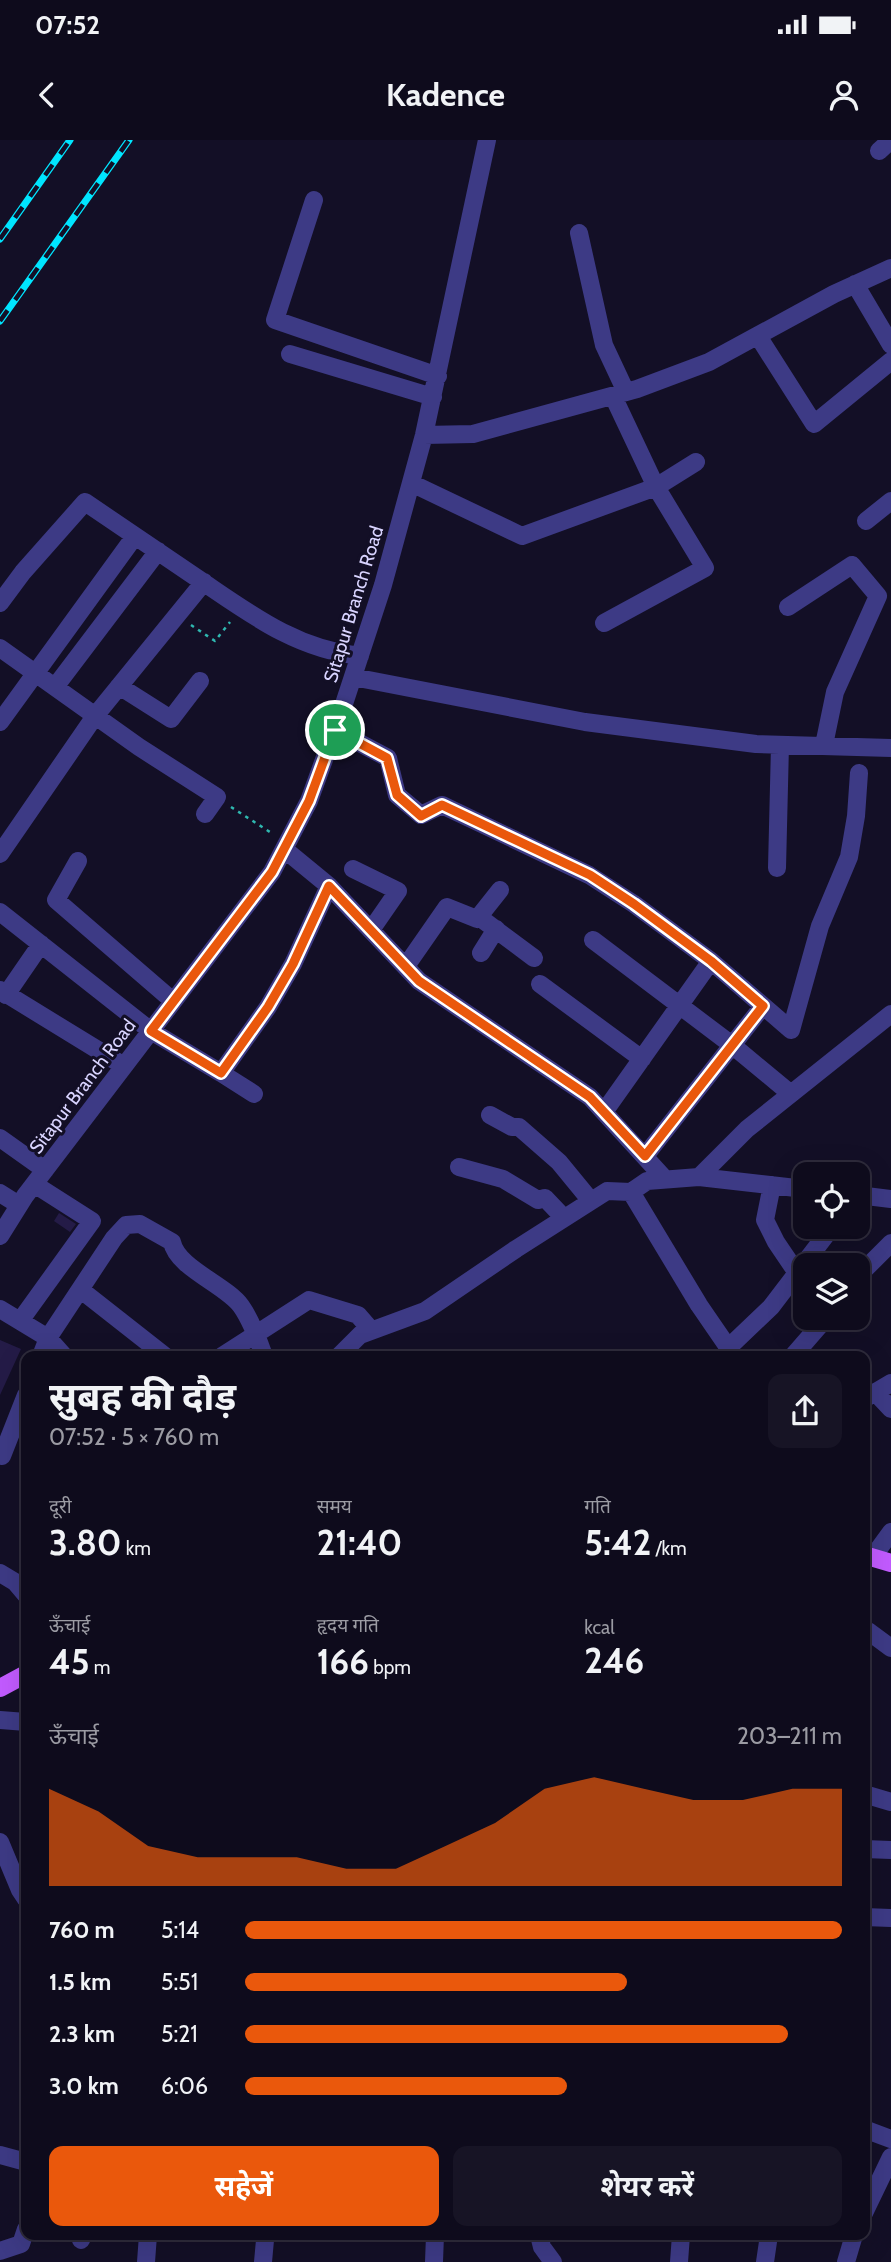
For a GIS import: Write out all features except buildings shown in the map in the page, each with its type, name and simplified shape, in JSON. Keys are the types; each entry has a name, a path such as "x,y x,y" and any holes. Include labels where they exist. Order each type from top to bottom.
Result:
{"main road":[{"path":"870,1558 891,1563"},
{"path":"0,1688 21,1677"}],"street":[{"name":"Sitapur Branch Road","path":"0,1236 39,1177 272,872 309,801 383,585 424,435 487,140"},
{"path":"314,200 275,320 438,376"},
{"path":"579,233 604,345 620,394 656,487 705,568 604,622"},
{"path":"424,435 473,434 620,394 709,362 855,284 891,268"},
{"path":"855,284 891,345"},
{"path":"758,335 814,424 891,361"},
{"path":"290,354 433,397"},
{"path":"411,483 522,536 656,487 696,462"},
{"path":"866,521 891,501"},
{"path":"0,603 23,572 85,502 263,622 307,645 334,653 360,656"},
{"path":"0,722 135,536"},
{"path":"55,687 158,551"},
{"path":"788,607 852,565 877,596 835,692 824,745"},
{"path":"0,854 95,716 204,582"},
{"path":"0,648 139,747 217,797 205,814"},
{"path":"353,677 584,722 756,744 891,748"},
{"path":"119,686 171,719 200,681"},
{"path":"335,730 387,758 397,795 421,816 442,805 590,875 711,961 791,1030 820,926 849,857 859,774"},
{"path":"777,868 780,745"},
{"path":"286,846 329,886 419,981 590,1097 665,1179"},
{"path":"78,861 55,900 173,1001"},
{"path":"353,869 398,891 371,930"},
{"path":"221,1073 268,1007 293,964 329,886"},
{"path":"406,966 447,907 477,919 500,890"},
{"path":"0,912 151,1031 254,1094"},
{"path":"479,917 534,958"},
{"path":"481,953 496,929"},
{"path":"593,940 732,1045 791,1094"},
{"path":"41,944 3,993 124,1066"},
{"path":"604,1112 711,961"},
{"path":"540,984 642,1059"},
{"path":"645,1156 763,1006"},
{"path":"699,1177 747,1129 891,1014"},
{"path":"490,1115 512,1127 519,1127 559,1162 591,1201"},
{"path":"0,1138 39,1177 92,1221 20,1321"},
{"path":"458,1167 503,1179 538,1200 545,1198 564,1218"},
{"path":"344,1351 360,1335 371,1329 425,1311 607,1191 631,1192 647,1181 699,1177 793,1188"},
{"path":"772,1185 765,1220 793,1267"},
{"path":"631,1192 699,1305 730,1351"},
{"path":"0,1193 19,1205"},
{"path":"870,1196 891,1199"},
{"path":"43,1351 48,1338 114,1238 126,1225 140,1224 172,1242 173,1247 189,1264 240,1304 262,1351"},
{"path":"812,1253 823,1239"},
{"path":"870,1267 888,1254"},
{"path":"732,1351 793,1278"},
{"path":"82,1290 158,1351"},
{"path":"231,1351 309,1300 358,1315 371,1329"},
{"path":"0,1309 48,1338 60,1351"},
{"path":"797,1351 816,1330"},
{"path":"877,1391 891,1409"},
{"path":"2,1456 18,1438"},
{"path":"870,1555 891,1532"},
{"path":"0,1573 21,1589"},
{"path":"870,1632 891,1648"},
{"path":"0,1720 21,1722"},
{"path":"870,1796 891,1802"},
{"path":"0,1842 4,1866 21,1877"},
{"path":"870,1849 891,1850"},
{"path":"870,1917 891,1918"},
{"path":"870,2131 891,2139"},
{"path":"0,2154 21,2160"},
{"path":"870,2201 891,2157"},
{"path":"0,2251 21,2244 22,2240"},
{"path":"146,2262 148,2240"},
{"path":"263,2262 265,2240"},
{"path":"434,2262 435,2240"},
{"path":"540,2240 553,2262"},
{"path":"679,2262 681,2240"},
{"path":"765,2262 768,2240"},
{"path":"846,2262 852,2240"}],"path":[{"path":"177,615 215,641 241,607"},
{"path":"217,797 286,846"}],"railway":[{"path":"0,239 70,140"},
{"path":"0,321 129,140"}],"route":[{"path":"335,730 387,758 397,795 421,816 442,805 590,875 711,961 763,1006 645,1156 590,1097 419,981 329,886 293,964 268,1007 221,1073 151,1031 272,872 309,801 335,730"}]}
